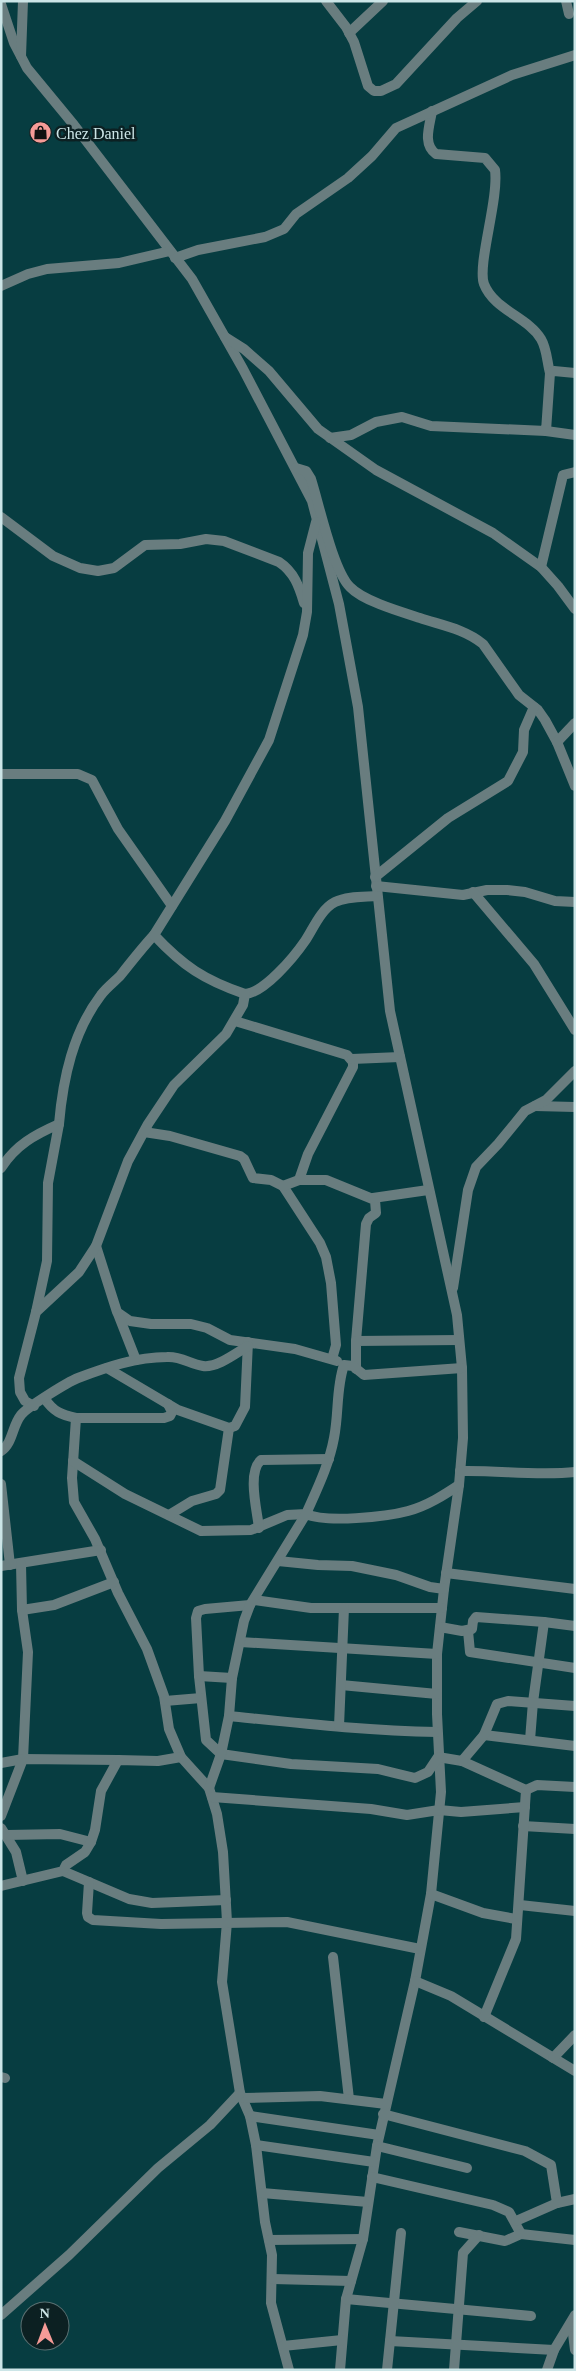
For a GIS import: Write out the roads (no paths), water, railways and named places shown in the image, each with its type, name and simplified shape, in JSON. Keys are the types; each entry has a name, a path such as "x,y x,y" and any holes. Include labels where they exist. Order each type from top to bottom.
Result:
{"street":[{"path":"21,57 23,1"},
{"path":"326,1 349,33 368,86 374,91 381,92 396,84 457,18 477,1"},
{"path":"349,33 382,1"},
{"path":"566,1 569,14"},
{"path":"1,4 21,57 40,85 74,125 192,279 296,468 312,501 339,604 358,707 390,1011 452,1296 459,1340 462,1368 460,1484 446,1573 437,1654 437,1732 441,1792 431,1894 415,1981 383,2114 363,2239 346,2299 340,2370"},
{"path":"1,286 47,269 119,263 265,237 284,229 296,214 339,185 360,168 396,128 512,75 575,55"},
{"path":"432,111 428,141 430,150 436,154 485,158 495,170 495,199 483,269 483,282 488,291 513,316 536,331 545,348 550,373 546,431"},
{"path":"224,336 244,349 269,371 308,420 330,438 376,470 493,533 540,567 558,586 575,610"},
{"path":"550,373 554,371 575,373"},
{"path":"330,438 351,435 376,422 402,417 431,426 546,431 575,435"},
{"path":"296,468 306,471 312,479 340,572 351,588 376,601 476,638 490,654 519,695 534,707 557,742 575,786"},
{"path":"540,567 564,475 575,472"},
{"path":"1,517 53,556 80,568 98,571 114,568 145,545 180,544 206,539 224,541 279,562 287,567 299,587 307,612"},
{"path":"34,1406 25,1401 20,1392 19,1378 47,1261 48,1183 59,1124 61,1093 73,1047 101,994 119,977 154,934 172,906 225,821 269,740 303,635 307,612 308,553 317,521"},
{"path":"154,934 177,959 189,968 222,986 245,994 258,990 270,982 303,943 326,909 334,902 376,886 448,818 508,781 523,752 524,730 534,707"},
{"path":"557,742 575,723"},
{"path":"1,774 78,774 92,780 118,829 172,906"},
{"path":"376,886 438,894 463,895 473,892 507,890 525,892 555,901 575,902"},
{"path":"473,892 488,908 498,924 530,958 575,1030"},
{"path":"36,1312 79,1272 96,1246 113,1196 144,1132 174,1085 226,1034 243,1005 245,994"},
{"path":"235,1021 347,1055 352,1059 400,1057"},
{"path":"299,1180 308,1154 353,1067 352,1059"},
{"path":"452,1296 468,1190 476,1167 531,1106 546,1100 575,1071"},
{"path":"531,1106 575,1107"},
{"path":"1,1168 11,1153 28,1138 59,1124"},
{"path":"144,1132 170,1136 240,1156 244,1159 253,1178 271,1180 283,1186 320,1243 328,1262 336,1345 332,1360"},
{"path":"283,1186 299,1180 326,1180 373,1198 428,1190"},
{"path":"356,1368 356,1341 366,1224 369,1218 376,1213 376,1202 373,1198"},
{"path":"96,1246 117,1312 136,1360"},
{"path":"117,1312 130,1321 151,1324 191,1324 207,1328 230,1340 248,1344 295,1348 356,1368 364,1375 462,1368"},
{"path":"356,1341 459,1340"},
{"path":"1,1451 7,1447 21,1414 64,1384 107,1368 136,1360 169,1356 208,1366 248,1344"},
{"path":"107,1368 178,1410 228,1428 235,1426 244,1413 248,1344"},
{"path":"210,1792 229,1716 232,1678 252,1602 306,1514 329,1458 338,1416 340,1376 344,1365"},
{"path":"45,1399 62,1416 76,1418 164,1418 170,1416 172,1412 168,1404"},
{"path":"76,1418 73,1461 74,1502 101,1550 114,1582 147,1649 165,1701 169,1729 181,1758 210,1792 217,1814 223,1852 227,1922 222,1982 242,2096 250,2116 256,2145 273,2279 271,2304 290,2370"},
{"path":"169,1515 192,1501 216,1494 220,1490 228,1428"},
{"path":"258,1528 253,1473 255,1465 261,1460 329,1458"},
{"path":"73,1461 125,1494 201,1531 258,1528 287,1516 306,1514 321,1520 408,1511 438,1498 460,1484"},
{"path":"460,1470 488,1470 545,1475 575,1472"},
{"path":"1,1484 11,1565 22,1610 28,1652 23,1759 1,1816"},
{"path":"11,1565 101,1550"},
{"path":"278,1561 352,1566 396,1575 430,1587 444,1589"},
{"path":"446,1573 575,1589"},
{"path":"22,1610 54,1605 114,1582"},
{"path":"438,1756 428,1772 415,1778 378,1769 291,1764 221,1754 206,1740 199,1676 196,1618 198,1611 205,1609 252,1602 311,1608 442,1608"},
{"path":"339,1726 344,1608"},
{"path":"440,1628 468,1631 472,1629 473,1621 476,1617 575,1626"},
{"path":"530,1740 544,1622"},
{"path":"468,1631 470,1652 575,1668"},
{"path":"240,1642 437,1654"},
{"path":"199,1676 232,1678"},
{"path":"341,1685 437,1694"},
{"path":"165,1701 201,1698"},
{"path":"462,1761 484,1735 497,1704 508,1700 575,1706"},
{"path":"229,1716 309,1725 437,1732"},
{"path":"484,1735 575,1746"},
{"path":"438,1756 462,1761 526,1790 537,1785 575,1787"},
{"path":"1,1763 23,1759 138,1761 181,1758"},
{"path":"63,1871 66,1865 85,1852 91,1842 95,1830 101,1791 118,1760"},
{"path":"484,2016 516,1939 516,1919 520,1905 526,1790"},
{"path":"210,1792 371,1809 407,1815 439,1810 461,1812 525,1806"},
{"path":"523,1826 575,1829"},
{"path":"4,1832 60,1834 91,1842"},
{"path":"4,1832 16,1852 23,1881"},
{"path":"1,1886 63,1871 129,1899 152,1903 226,1900"},
{"path":"88,1882 87,1913 88,1917 93,1920 162,1924 287,1922 420,1949"},
{"path":"431,1894 483,1913 516,1919"},
{"path":"520,1905 575,1911"},
{"path":"333,1958 349,2099"},
{"path":"415,1981 451,1996 575,2071"},
{"path":"553,2058 575,2035"},
{"path":"1,2315 69,2255 158,2168 242,2096 320,2096 386,2104"},
{"path":"383,2114 531,2155 551,2165 557,2203"},
{"path":"250,2116 378,2141 467,2168"},
{"path":"256,2145 374,2162"},
{"path":"372,2177 493,2205 509,2212 521,2234"},
{"path":"262,2193 368,2202"},
{"path":"516,2222 557,2203 575,2199"},
{"path":"459,2232 505,2241 521,2234 575,2240"},
{"path":"387,2370 401,2233"},
{"path":"454,2370 463,2252 479,2235"},
{"path":"269,2240 363,2239"},
{"path":"273,2279 351,2280"},
{"path":"346,2299 531,2316"},
{"path":"547,2370 554,2350 574,2318"},
{"path":"575,2331 573,2334 575,2350"},
{"path":"283,2346 342,2340"},
{"path":"390,2342 554,2350"}],"place":[{"name":"Chez Daniel","path":"40,133"}]}
